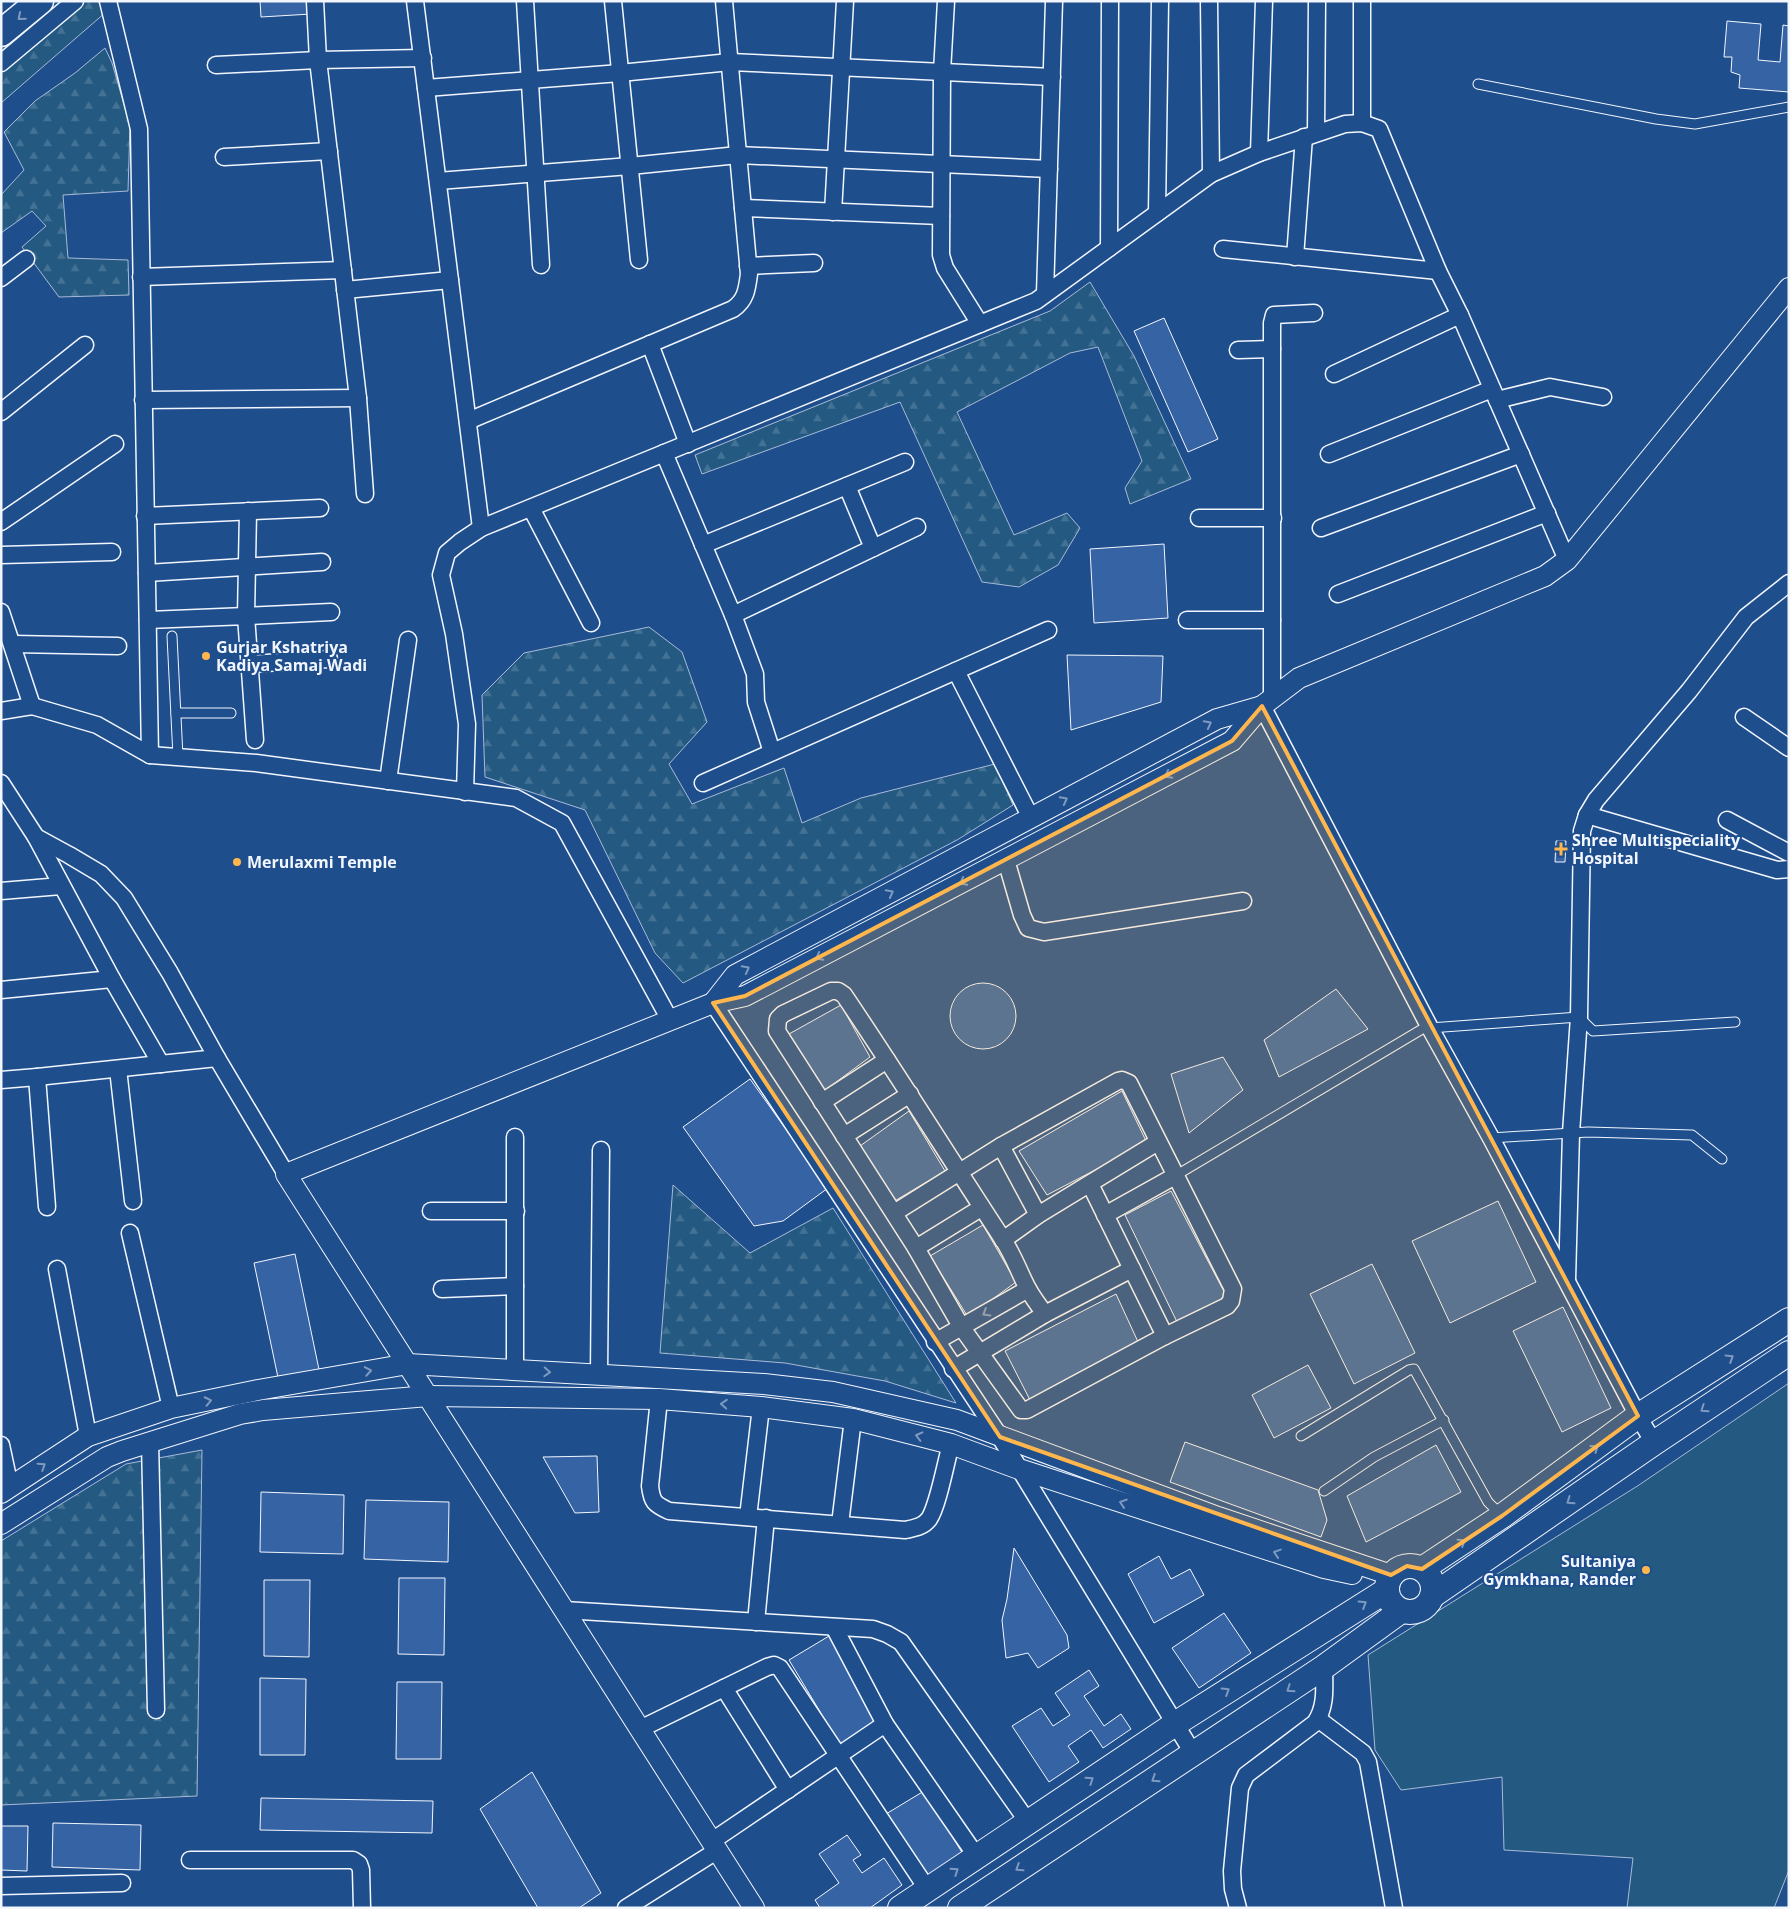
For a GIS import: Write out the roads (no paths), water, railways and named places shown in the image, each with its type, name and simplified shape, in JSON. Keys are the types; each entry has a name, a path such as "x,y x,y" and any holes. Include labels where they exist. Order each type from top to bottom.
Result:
{"main road":[{"path":"1,33 40,1"},
{"path":"1422,1569 1502,1516 1638,1416 1789,1320"},
{"path":"1432,1596 1654,1443 1789,1354"},
{"path":"900,1908 1174,1724 1389,1583 1400,1568 1407,1566 1422,1569 1431,1580 1432,1596 1429,1603 1423,1608 1409,1612 1402,1611 1390,1601 1389,1583"},
{"path":"960,1908 1324,1667 1402,1611"}],"street":[{"path":"1,63 75,1"},
{"path":"108,1 139,129 150,755"},
{"path":"315,1 318,60 358,398 365,494"},
{"path":"415,1 481,528"},
{"path":"525,1 541,265"},
{"path":"613,1 639,260"},
{"path":"468,421 733,309 741,303 746,294 749,274 724,1"},
{"path":"834,212 844,1"},
{"path":"946,1 942,72 941,254 945,268 980,324"},
{"path":"1044,294 1054,1"},
{"path":"1109,248 1110,1"},
{"path":"1157,213 1160,1"},
{"path":"1209,1 1211,174"},
{"path":"1259,153 1264,1"},
{"path":"1295,257 1310,135 1317,1"},
{"path":"1362,1 1362,123"},
{"path":"216,65 318,60 423,58"},
{"path":"426,88 620,73 730,62 1052,77"},
{"path":"465,792 467,724 454,634 441,575 447,553 460,542 481,528 1036,301 1211,174 1259,153 1345,124 1362,123 1379,129 1438,271 1460,315 1567,560"},
{"path":"224,157 328,151"},
{"path":"438,181 630,166 738,155 1049,169"},
{"path":"743,208 941,216"},
{"path":"1223,249 1438,271"},
{"path":"1,278 26,259"},
{"path":"748,266 814,263"},
{"path":"141,277 342,270"},
{"path":"345,290 450,280"},
{"path":"286,1174 713,1003 745,996 1232,741 1267,702 1299,678 1545,576 1567,560 1789,288"},
{"path":"1314,313 1274,315 1272,323 1274,518 1272,620 1267,702 1429,1027 1491,1138 1654,1443"},
{"path":"1334,374 1460,315"},
{"path":"650,344 688,444"},
{"path":"1,412 85,345"},
{"path":"1238,350 1272,349"},
{"path":"1328,454 1495,395 1550,387 1603,397"},
{"path":"144,400 358,398"},
{"path":"1,522 114,444"},
{"path":"664,453 733,615 755,674 756,702 772,752"},
{"path":"1321,528 1521,454"},
{"path":"703,545 906,462"},
{"path":"848,486 873,548"},
{"path":"145,516 320,508"},
{"path":"532,508 591,623"},
{"path":"248,511 246,616 255,740"},
{"path":"1338,594 1547,513"},
{"path":"1199,518 1274,518"},
{"path":"733,615 917,527"},
{"path":"1,555 112,552"},
{"path":"146,573 322,562"},
{"path":"1567,1283 1571,1133 1579,1017 1582,831 1587,815 1596,800 1690,691 1746,617 1789,583"},
{"path":"1,612 32,706"},
{"path":"148,620 331,612"},
{"path":"1187,620 1272,620"},
{"path":"702,783 1048,630"},
{"path":"388,781 408,640"},
{"path":"13,644 118,646"},
{"path":"250,664 329,660"},
{"path":"956,671 1032,818"},
{"path":"713,1003 735,975 1217,719 1267,702"},
{"path":"1,711 32,706 97,725 150,755 256,763 516,798 562,823 670,1020"},
{"path":"1744,717 1789,748"},
{"path":"1,783 6,798 36,838 112,979 161,1064"},
{"path":"1587,815 1777,870 1789,869"},
{"path":"1727,820 1789,853"},
{"path":"36,838 70,855 101,874 124,898 170,973 217,1058 286,1174 754,1908"},
{"path":"1006,860 1022,915 1028,928 1044,932 1243,902"},
{"path":"1,891 61,886"},
{"path":"1,990 112,979"},
{"path":"894,1213 959,1171 1001,1146 1122,1080 1129,1083 1233,1289 1233,1296 1227,1306 1165,1336 1024,1411 1018,1407 962,1328 916,1248 777,1031 778,1019 783,1014 831,991 838,991 844,995 910,1094 959,1171 981,1208 1004,1240 1028,1289 1045,1314"},
{"path":"713,1003 935,1342 1000,1437 1193,1754"},
{"path":"1,1080 217,1058"},
{"path":"822,1102 887,1060"},
{"path":"118,1069 133,1201"},
{"path":"37,1077 47,1207"},
{"path":"844,1136 910,1094"},
{"path":"515,1137 515,1370"},
{"path":"1004,1240 1038,1215 1158,1142"},
{"path":"1001,1146 1038,1215"},
{"path":"599,1375 601,1150"},
{"path":"1105,1216 1175,1176"},
{"path":"1090,1184 1165,1336"},
{"path":"916,1248 981,1208"},
{"path":"431,1211 516,1211"},
{"path":"130,1232 171,1408"},
{"path":"57,1269 88,1436"},
{"path":"953,1369 1045,1314 1132,1269"},
{"path":"442,1289 515,1286"},
{"path":"935,1342 1028,1289"},
{"path":"1,1445 5,1490 88,1436 171,1408 258,1390 408,1364 764,1384 833,1392 957,1420 1218,1516 1389,1583"},
{"path":"1,1524 108,1457 240,1414 263,1410 428,1396 659,1399 761,1407 853,1420 951,1444 1019,1469 1324,1568 1389,1583"},
{"path":"659,1399 650,1486 652,1498 658,1506 669,1511 905,1530 919,1527 929,1520 934,1509 951,1444"},
{"path":"748,1517 761,1407"},
{"path":"840,1524 853,1420"},
{"path":"150,1442 156,1710"},
{"path":"756,1622 766,1518"},
{"path":"564,1610 873,1629 887,1634 901,1642 1028,1822"},
{"path":"834,1627 885,1724 977,1857"},
{"path":"640,1729 767,1667 774,1665 780,1668 840,1755 928,1890"},
{"path":"1238,1908 1233,1889 1232,1871 1240,1788 1246,1775 1318,1719 1322,1713 1324,1698 1324,1667"},
{"path":"724,1688 788,1790"},
{"path":"1318,1719 1363,1753 1368,1762 1394,1908"},
{"path":"630,1907 715,1846 788,1790 885,1724"},
{"path":"190,1860 353,1860 359,1864 361,1870 362,1908"},
{"path":"1,1886 122,1883"}],"lane":[{"path":"1478,84 1656,119 1695,124 1789,107"},
{"path":"172,636 178,757"},
{"path":"176,713 231,713"},
{"path":"1175,1176 1429,1027 1579,1017 1593,1031 1735,1022"},
{"path":"1491,1138 1626,1132 1692,1135 1722,1159"},
{"path":"1301,1436 1409,1370 1414,1369 1488,1502 1502,1516"},
{"path":"1324,1490 1374,1457 1444,1420"}],"place":[{"name":"Gurjar Kshatriya Kadiya Samaj Wadi","path":"206,656"},
{"name":"Shree Multispeciality Hospital","path":"1561,849"},
{"name":"Merulaxmi Temple","path":"237,862"},
{"name":"Sultaniya Gymkhana, Rander","path":"1646,1570"}]}
